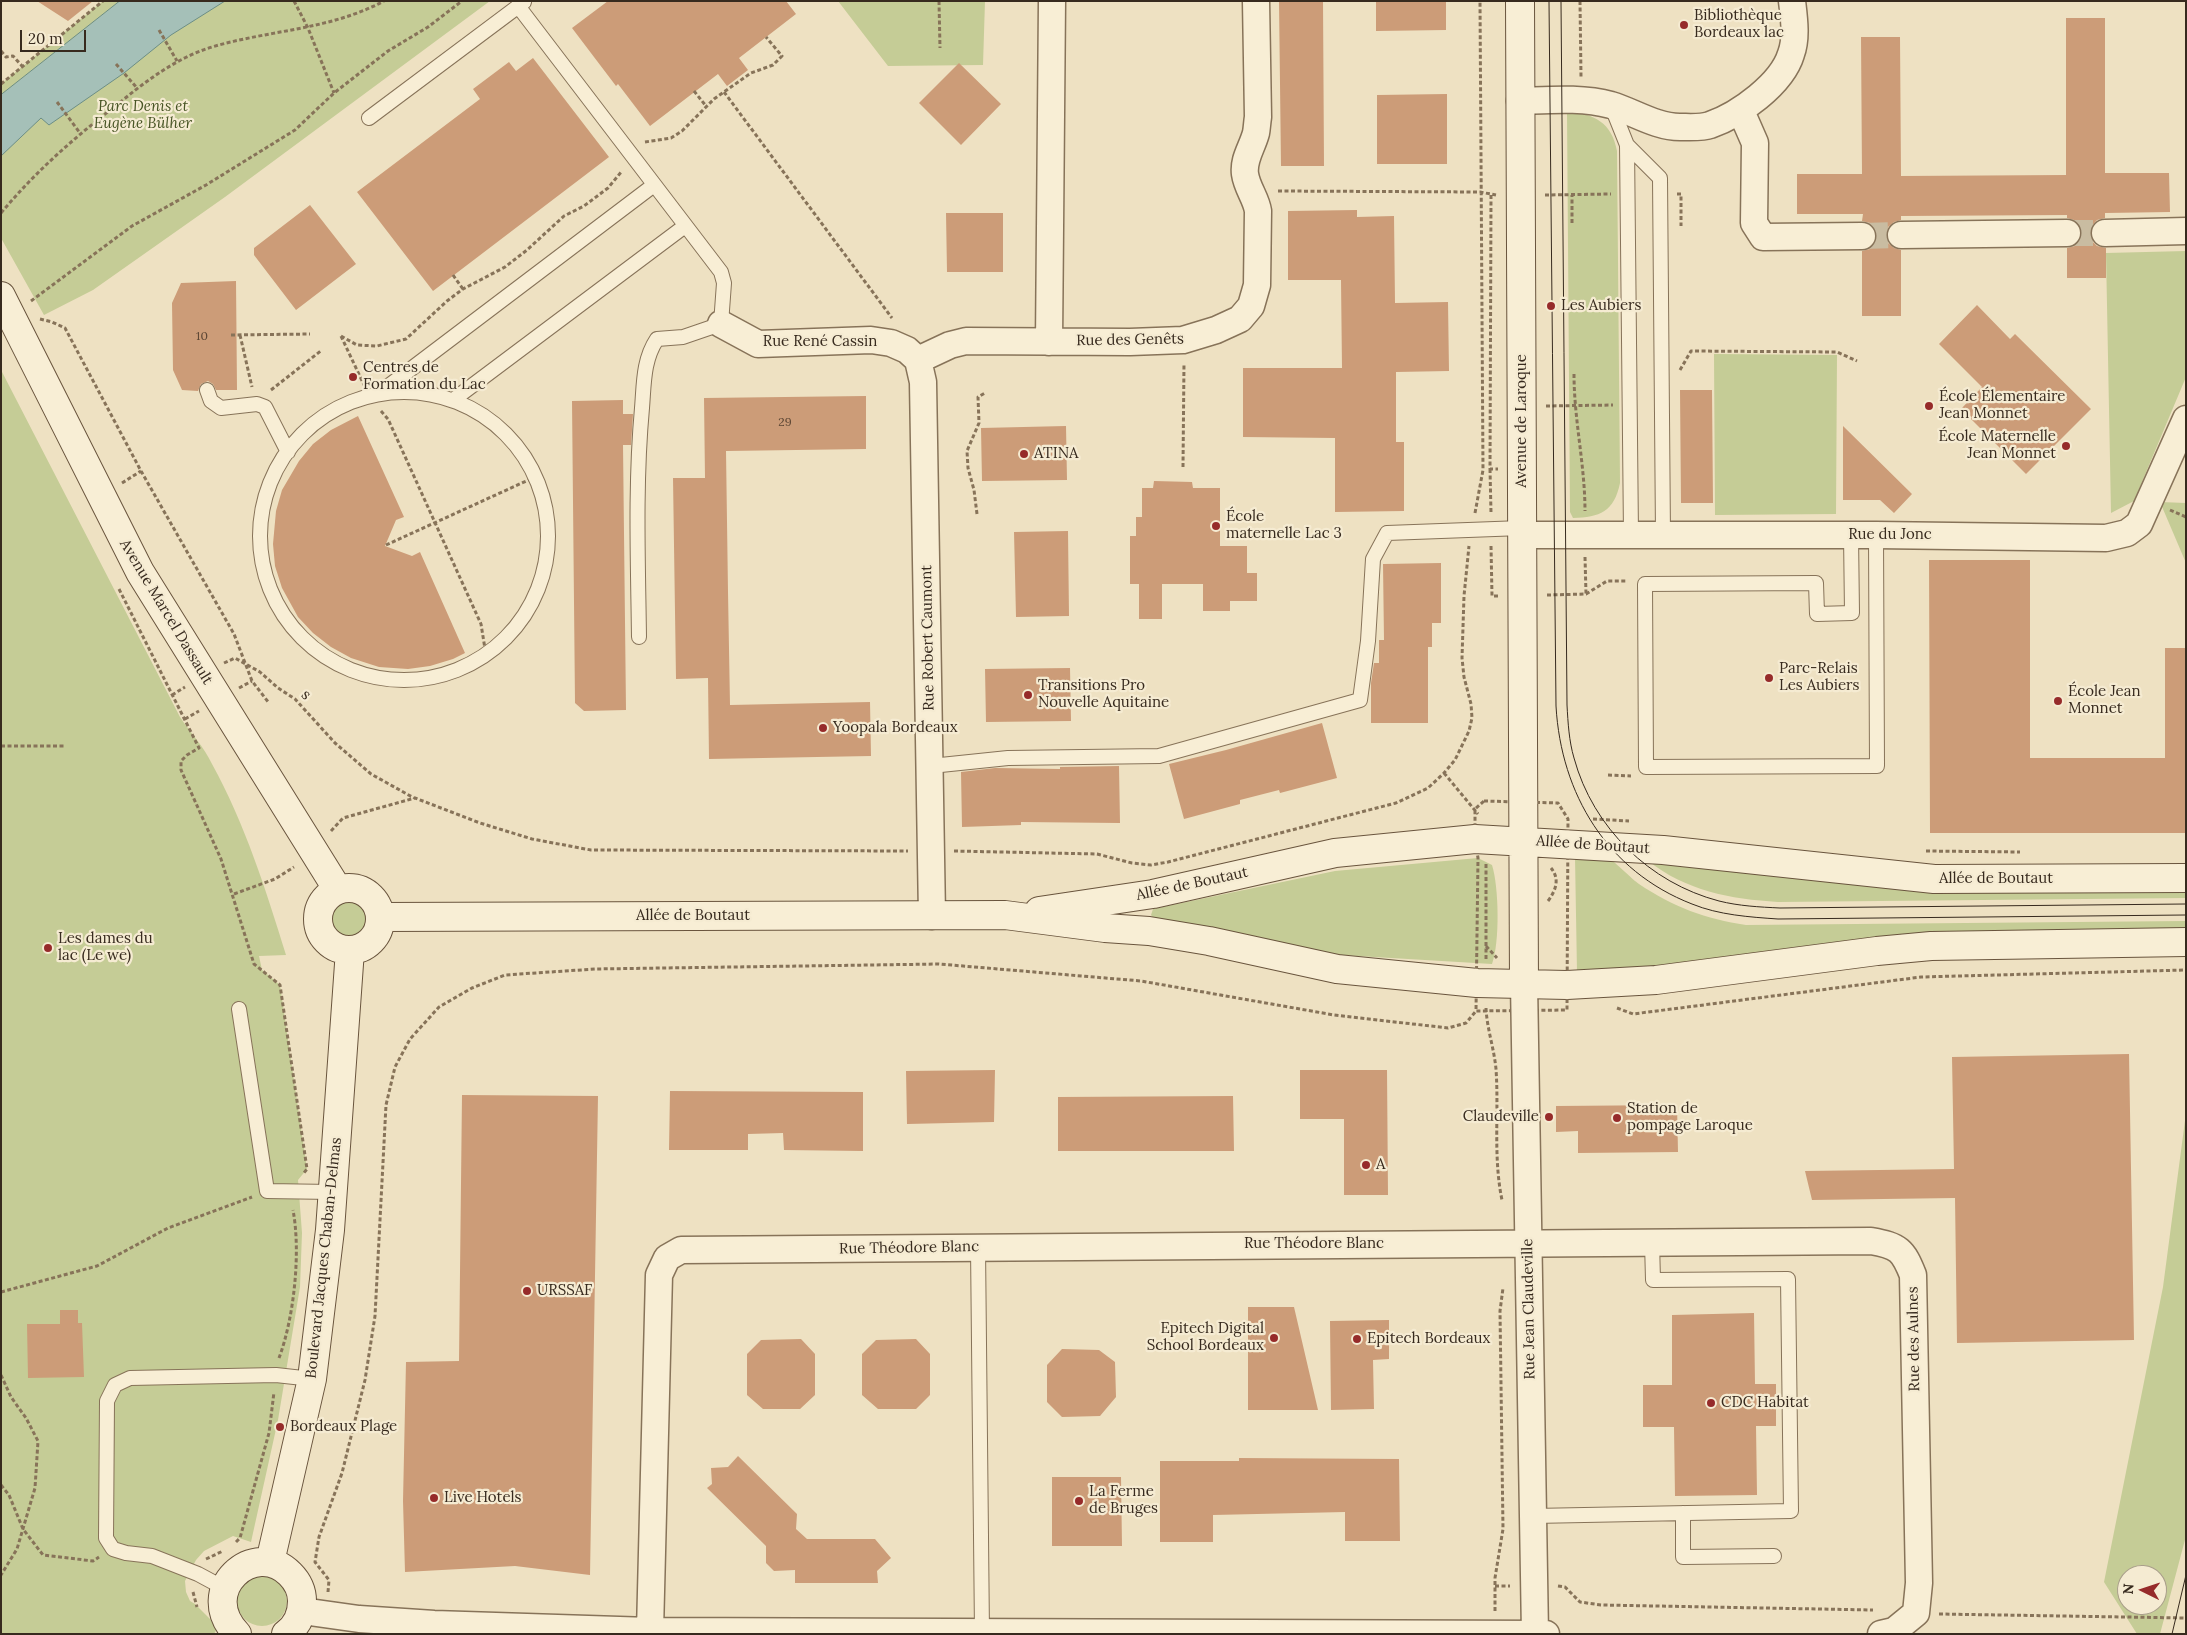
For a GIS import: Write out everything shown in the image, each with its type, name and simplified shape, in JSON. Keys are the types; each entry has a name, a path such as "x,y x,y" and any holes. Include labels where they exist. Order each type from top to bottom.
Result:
{"main road":[{"name":"Avenue de Laroque","path":"1520,1 1524,984"},
{"name":"Avenue Marcel Dassault","path":"1,296 140,572 338,890"},
{"name":"Allée de Boutaut","path":"380,917 1005,915 1153,894 1335,853 1486,839 1663,850 1934,879 2186,878"},
{"path":"355,888 370,894 379,909 380,917 379,930 372,942 364,947 350,950 342,949 328,941 318,927 320,904 325,898 338,890 355,888"},
{"name":"Allée de Boutaut","path":"1005,915 1208,941 1337,969 1467,983 1567,985 1656,980 1877,951 1931,946 2186,942"},
{"name":"Boulevard Jacques Chaban-Delmas","path":"270,1562 312,1379 330,1230 350,950"},
{"path":"237,1634 228,1624 222,1606 224,1588 234,1572 251,1563 270,1562 285,1568 296,1580 302,1594 302,1610 294,1628 286,1634"}],"street":[{"path":"1049,342 1052,1"},
{"name":"Rue des Genêts","path":"913,355 966,341 1184,340 1213,331 1240,319 1251,306 1257,284 1258,216 1256,200 1247,183 1245,161 1256,134 1258,118 1256,1"},
{"path":"1520,101 1582,100 1611,105 1655,122 1677,127 1709,126 1741,111 1779,77 1792,54 1794,23 1792,1"},
{"path":"1741,111 1755,143 1754,223 1763,237 1862,236"},
{"path":"2105,233 2186,231"},
{"path":"1901,235 2067,233"},
{"name":"Rue René Cassin","path":"721,324 758,344 871,340 891,343 913,355"},
{"name":"Rue Robert Caumont","path":"913,355 923,382 931,766 932,916"},
{"name":"Rue du Jonc","path":"1522,532 1585,535 1864,535 2106,538 2127,533 2139,524 2186,419"},
{"name":"Rue Jean Claudeville","path":"1524,984 1518,1242 1534,1586 1538,1633"},
{"name":"Rue des Aulnes","path":"1518,1242 1871,1241 1889,1244 1905,1256 1913,1275 1919,1583 1916,1613"},
{"name":"Rue Théodore Blanc","path":"650,1631 659,1275 667,1258 680,1250 1518,1242"},
{"path":"302,1610 359,1626 434,1624 587,1631 1538,1633"},
{"path":"1885,1625 1916,1613"}],"lane":[{"path":"369,118 522,4 630,154 721,272 724,283 721,324 682,337 657,339 649,351 637,455 639,637"},
{"path":"1611,105 1627,145 1631,535"},
{"path":"1627,145 1660,178 1663,535"},
{"path":"373,395 654,185"},
{"path":"453,400 685,226"},
{"path":"207,390 211,402 221,408 258,405 265,407 288,452"},
{"path":"420,392 453,400 488,418 502,430 518,448 535,477 546,510 548,534 546,558 539,586 530,606 516,626 486,654 466,666 441,676 408,680 378,678 350,669 327,658 294,629 270,589 263,562 260,532 268,488 288,452 303,433 340,407 373,395 420,392"},
{"path":"931,766 1008,758 1158,756 1360,700 1368,641 1374,558 1387,533 1472,530 1522,532"},
{"path":"1864,535 1877,766 1646,767 1645,584 1816,583 1817,614 1852,613 1864,535"},
{"path":"239,1009 267,1191 332,1192"},
{"path":"1532,1516 1791,1511 1788,1279 1653,1280 1652,1242"},
{"path":"978,1247 982,1633"},
{"path":"224,1588 198,1574 152,1556 126,1553 113,1549 106,1538 107,1402 116,1385 130,1378 276,1376 312,1379"},
{"path":"1683,1513 1684,1557 1774,1556"}],"path":[{"path":"1,84 103,1"},
{"path":"294,1 308,28 334,93"},
{"path":"1,213 23,187 80,133 137,88 177,61 210,47 272,33 308,28 351,15 384,1"},
{"path":"36,298 132,226 206,185 295,130 334,93 388,51 428,27 462,1"},
{"path":"939,1 940,48"},
{"path":"234,894 275,879 305,860 343,818 414,798 480,823 532,839 591,850 931,851 1097,854 1132,863 1151,865 1396,803 1428,788 1456,760 1469,731 1472,718 1462,658 1464,596 1472,530 1483,470 1480,1"},
{"path":"1580,1 1582,100"},
{"path":"159,30 177,61"},
{"path":"486,654 482,624 388,419 341,336 357,345 377,346 406,339 422,327 447,301 463,289 505,267 527,250 564,216 584,206 608,188 625,166 630,154 641,143 671,138 682,131 706,106 750,73 773,64 782,56 766,37"},
{"path":"1,51 6,57 13,56 22,67"},
{"path":"116,64 137,88"},
{"path":"694,91 706,106"},
{"path":"724,92 888,314 904,330 913,355"},
{"path":"57,102 80,133"},
{"path":"1251,191 1480,192 1491,195 1628,194"},
{"path":"1660,194 1681,194"},
{"path":"1572,195 1572,223"},
{"path":"453,275 463,289"},
{"path":"36,318 65,328 141,471 234,634 252,681 268,703"},
{"path":"240,334 258,405"},
{"path":"231,335 310,334"},
{"path":"1183,467 1184,340"},
{"path":"258,405 272,389 322,350"},
{"path":"1679,371 1692,352 1837,352 1857,362"},
{"path":"1574,374 1574,406 1585,495 1586,594 1607,581 1634,581 1645,584"},
{"path":"977,514 974,490 968,468 967,452 978,423 978,397 986,393"},
{"path":"386,545 535,477"},
{"path":"118,588 199,748 181,761 181,770 222,859 254,964 280,985 307,1170 289,1191 297,1229 296,1271 287,1337 278,1361 269,1433 240,1538 233,1546"},
{"name":"s","path":"172,694 235,658 251,666 295,699 335,743 371,774 414,798"},
{"path":"1,746 64,746"},
{"path":"1444,773 1486,825 1486,945 1499,961 1524,984 1575,997"},
{"path":"1589,820 1602,818 1631,821"},
{"path":"1560,819 1575,819"},
{"path":"1921,851 2028,852"},
{"path":"327,1598 329,1580 315,1562 319,1537 342,1473 365,1380 375,1316 386,1105 395,1066 410,1039 439,1007 472,988 505,975 595,969 939,964 1141,981 1334,1015 1448,1028 1466,1023 1476,1011"},
{"path":"1614,1007 1633,1014 1922,976 2186,970"},
{"path":"1486,1011 1488,1034 1496,1067 1498,1181 1506,1223 1518,1242"},
{"path":"1,1292 97,1266 168,1228 267,1191"},
{"path":"1495,1632 1495,1586 1503,1529 1500,1311 1504,1285"},
{"path":"1,1375 11,1397 26,1418 38,1441 35,1488 17,1549 1,1575"},
{"path":"1,1485 10,1495 23,1529 43,1555 93,1561 113,1549"},
{"path":"199,1610 193,1596 193,1587 201,1565 206,1558 229,1548"},
{"path":"1495,1586 1565,1587 1580,1602 1601,1605 1885,1625"},
{"path":"1916,1613 2186,1618"}],"green space":[{"name":"Parc Denis et Eugène Bülher","path":"103,1 490,1 225,197 93,290 44,315 1,238 1,84"},
{"path":"838,1 985,1 983,65 888,66"},
{"path":"1567,112 1586,115 1600,121 1611,133 1617,151 1620,483 1610,507 1598,514 1573,518 1570,512"},
{"path":"2186,251 2186,377 2134,501 2111,513 2106,253"},
{"path":"1714,354 1837,355 1836,514 1715,515"},
{"path":"1,370 180,717 209,758 224,787 254,858 286,955 259,956 262,970 280,985 307,1169 298,1180 302,1233 300,1287 278,1420 251,1542 233,1536 204,1551 196,1560 185,1581 186,1592 190,1601 218,1627 214,1634 1,1634"},
{"path":"2160,502 2186,503 2186,563"},
{"path":"1575,857 1610,859 1639,884 1664,899 1690,911 1746,925 2186,921 2186,932 1577,972"},
{"path":"1478,858 1492,865 1496,887 1498,915 1495,955 1492,964 1341,955 1155,920 1151,915 1153,909 1335,871"},
{"path":"1647,860 2186,888 2186,898 1778,902 1743,899 1709,892 1677,879"},
{"path":"353,898 360,901 366,907 369,918 368,926 360,935 353,938 345,938 338,935 330,926 329,914 332,907 341,899"},
{"path":"2186,1113 2186,1536 2167,1608 2167,1565 2117,1565 2117,1602 2104,1582 2163,1287"},
{"path":"257,1576 267,1576 280,1583 287,1596 287,1606 280,1619 267,1626 257,1626 248,1622 241,1615 237,1606 237,1596 241,1587 248,1580"},
{"path":"2125,1615 2165,1615 2160,1634 2137,1634"}],"water":[{"path":"120,1 225,1 171,35 124,73 49,125 41,118 1,156 1,95"}],"building":[{"path":"37,1 93,1 68,21"},
{"path":"608,1 786,1 796,14 739,58 748,70 727,86 718,74 650,126 618,84 616,86 572,28"},
{"path":"1279,1 1323,1 1324,166 1281,166"},
{"path":"1376,1 1446,1 1446,30 1376,31"},
{"path":"2066,18 2105,18 2105,173 2169,173 2170,212 2105,213 2105,218 2097,220 2092,226 2090,234 2092,241 2097,246 2106,248 2106,278 2067,278 2067,248 2075,246 2080,241 2082,233 2080,225 2074,220 2067,218 2067,215 1901,216 1901,220 1894,222 1888,227 1886,235 1888,243 1894,248 1901,250 1901,316 1862,316 1862,251 1870,249 1875,243 1877,235 1875,228 1870,223 1862,221 1863,214 1797,214 1797,174 1862,174 1861,37 1900,37 1901,176 2066,175"},
{"path":"533,58 609,157 433,291 357,192 480,99 473,89 509,62 516,71"},
{"path":"959,63 1001,104 961,145 919,103"},
{"path":"1447,94 1447,164 1377,164 1377,95"},
{"path":"310,205 356,264 296,310 254,255 254,248"},
{"path":"1357,210 1357,217 1394,216 1395,303 1448,302 1449,371 1396,372 1396,442 1404,442 1404,511 1335,512 1335,438 1243,437 1243,368 1342,368 1341,280 1288,280 1288,211"},
{"path":"946,213 1003,213 1003,272 947,272"},
{"path":"236,281 237,390 216,390 213,384 208,381 201,384 198,391 182,390 173,370 172,303 181,283"},
{"path":"1977,305 2010,339 2015,334 2091,409 2026,474 1961,409 1982,387 1939,344"},
{"path":"1680,390 1712,390 1713,503 1681,503"},
{"path":"866,396 866,449 726,451 730,705 870,702 871,756 709,759 708,678 676,679 673,478 705,478 704,398"},
{"path":"623,400 623,414 633,414 631,445 623,445 626,710 584,711 575,703 572,401"},
{"path":"358,416 404,517 396,520 385,546 412,556 420,552 465,653 453,659 430,666 408,669 379,667 351,658 331,647 313,633 298,617 282,588 275,566 273,544 276,511 282,490 299,461 313,444 331,430"},
{"name":"ATINA","path":"1066,426 1067,480 982,481 981,428"},
{"path":"1843,426 1912,494 1894,513 1880,500 1843,500"},
{"path":"1154,481 1192,482 1193,488 1220,488 1220,546 1247,546 1247,573 1257,573 1257,601 1230,601 1230,611 1203,611 1203,584 1162,584 1162,619 1139,619 1139,584 1130,584 1130,536 1136,536 1136,517 1142,517 1142,488 1153,488"},
{"path":"1068,531 1069,616 1016,617 1014,532"},
{"name":"École Jean Monnet","path":"1929,560 2030,560 2030,758 2165,758 2165,648 2186,648 2186,833 1930,833"},
{"path":"1441,563 1441,623 1432,623 1432,647 1428,647 1428,723 1371,723 1371,683 1374,663 1379,663 1379,640 1384,640 1383,564"},
{"name":"Transitions Pro Nouvelle Aquitaine","path":"1070,668 1071,721 986,722 985,669"},
{"path":"1322,723 1337,778 1280,793 1279,790 1240,800 1240,804 1184,819 1169,764"},
{"path":"1119,766 1120,823 1021,822 1021,825 962,827 961,772 995,768 1060,769 1060,767"},
{"path":"2129,1054 2134,1340 1957,1343 1955,1198 1812,1200 1805,1171 1954,1169 1952,1057"},
{"path":"995,1070 994,1122 907,1124 906,1071"},
{"path":"1300,1070 1387,1070 1388,1195 1344,1195 1344,1119 1300,1119"},
{"path":"670,1091 863,1092 863,1151 784,1150 783,1133 748,1134 748,1150 669,1150"},
{"path":"462,1095 598,1096 590,1575 515,1566 405,1572 403,1501 406,1362 459,1361"},
{"path":"1233,1096 1234,1151 1058,1151 1058,1097"},
{"name":"Station de pompage Laroque","path":"1677,1105 1678,1152 1578,1153 1578,1131 1556,1132 1556,1106"},
{"path":"1248,1307 1294,1307 1318,1410 1248,1410"},
{"path":"60,1310 78,1310 78,1323 82,1323 84,1377 28,1378 27,1324 60,1324"},
{"path":"1754,1313 1755,1384 1776,1384 1776,1426 1756,1426 1757,1495 1675,1496 1674,1427 1643,1427 1643,1385 1672,1385 1672,1315"},
{"path":"1389,1320 1389,1359 1373,1360 1374,1409 1331,1410 1330,1321"},
{"path":"801,1339 815,1354 815,1395 800,1409 763,1409 747,1395 747,1354 761,1340"},
{"path":"916,1339 930,1354 930,1395 916,1409 878,1409 862,1395 862,1354 876,1340"},
{"path":"1062,1349 1099,1350 1115,1362 1116,1397 1100,1416 1062,1417 1047,1402 1047,1365"},
{"path":"738,1456 797,1514 796,1529 807,1539 875,1539 891,1558 877,1571 878,1583 795,1583 795,1570 774,1571 766,1563 766,1546 707,1488 712,1484 711,1468 728,1467"},
{"path":"1239,1458 1399,1459 1400,1541 1345,1541 1345,1512 1213,1515 1213,1542 1160,1542 1160,1461 1239,1461"},
{"path":"1052,1477 1121,1477 1122,1546 1052,1546"}],"tunnel":[{"path":"2067,233 2105,233"},
{"path":"1862,236 1901,235"}],"tram line":[{"path":"1549,1 1556,706 1560,738 1567,769 1579,799 1594,826 1613,850 1636,872 1662,890 1702,908 1734,915 1778,919 2186,915"},
{"path":"1561,1 1567,712 1572,752 1583,784 1595,807 1610,829 1628,849 1670,881 1694,893 1719,901 1757,907 2186,904"},
{"path":"2172,1634 2186,1575"}],"place":[{"name":"Bibliothèque Bordeaux lac","path":"1684,25"},
{"name":"Les Aubiers","path":"1551,306"},
{"name":"Centres de Formation du Lac","path":"353,377"},
{"name":"École Élementaire Jean Monnet","path":"1929,406"},
{"name":"École Maternelle Jean Monnet","path":"2066,446"},
{"name":"ATINA","path":"1024,454"},
{"name":"École maternelle Lac 3","path":"1216,526"},
{"name":"Parc-Relais Les Aubiers","path":"1769,678"},
{"name":"Transitions Pro Nouvelle Aquitaine","path":"1028,695"},
{"name":"École Jean Monnet","path":"2058,701"},
{"name":"Yoopala Bordeaux","path":"823,728"},
{"name":"Les dames du lac (Le we)","path":"48,948"},
{"name":"Claudeville","path":"1549,1117"},
{"name":"Station de pompage Laroque","path":"1617,1118"},
{"name":"A","path":"1366,1165"},
{"name":"URSSAF","path":"527,1291"},
{"name":"Epitech Digital School Bordeaux","path":"1274,1338"},
{"name":"Epitech Bordeaux","path":"1357,1339"},
{"name":"CDC Habitat","path":"1711,1403"},
{"name":"Bordeaux Plage","path":"280,1427"},
{"name":"Live Hotels","path":"434,1498"},
{"name":"La Ferme de Bruges","path":"1079,1501"}]}
